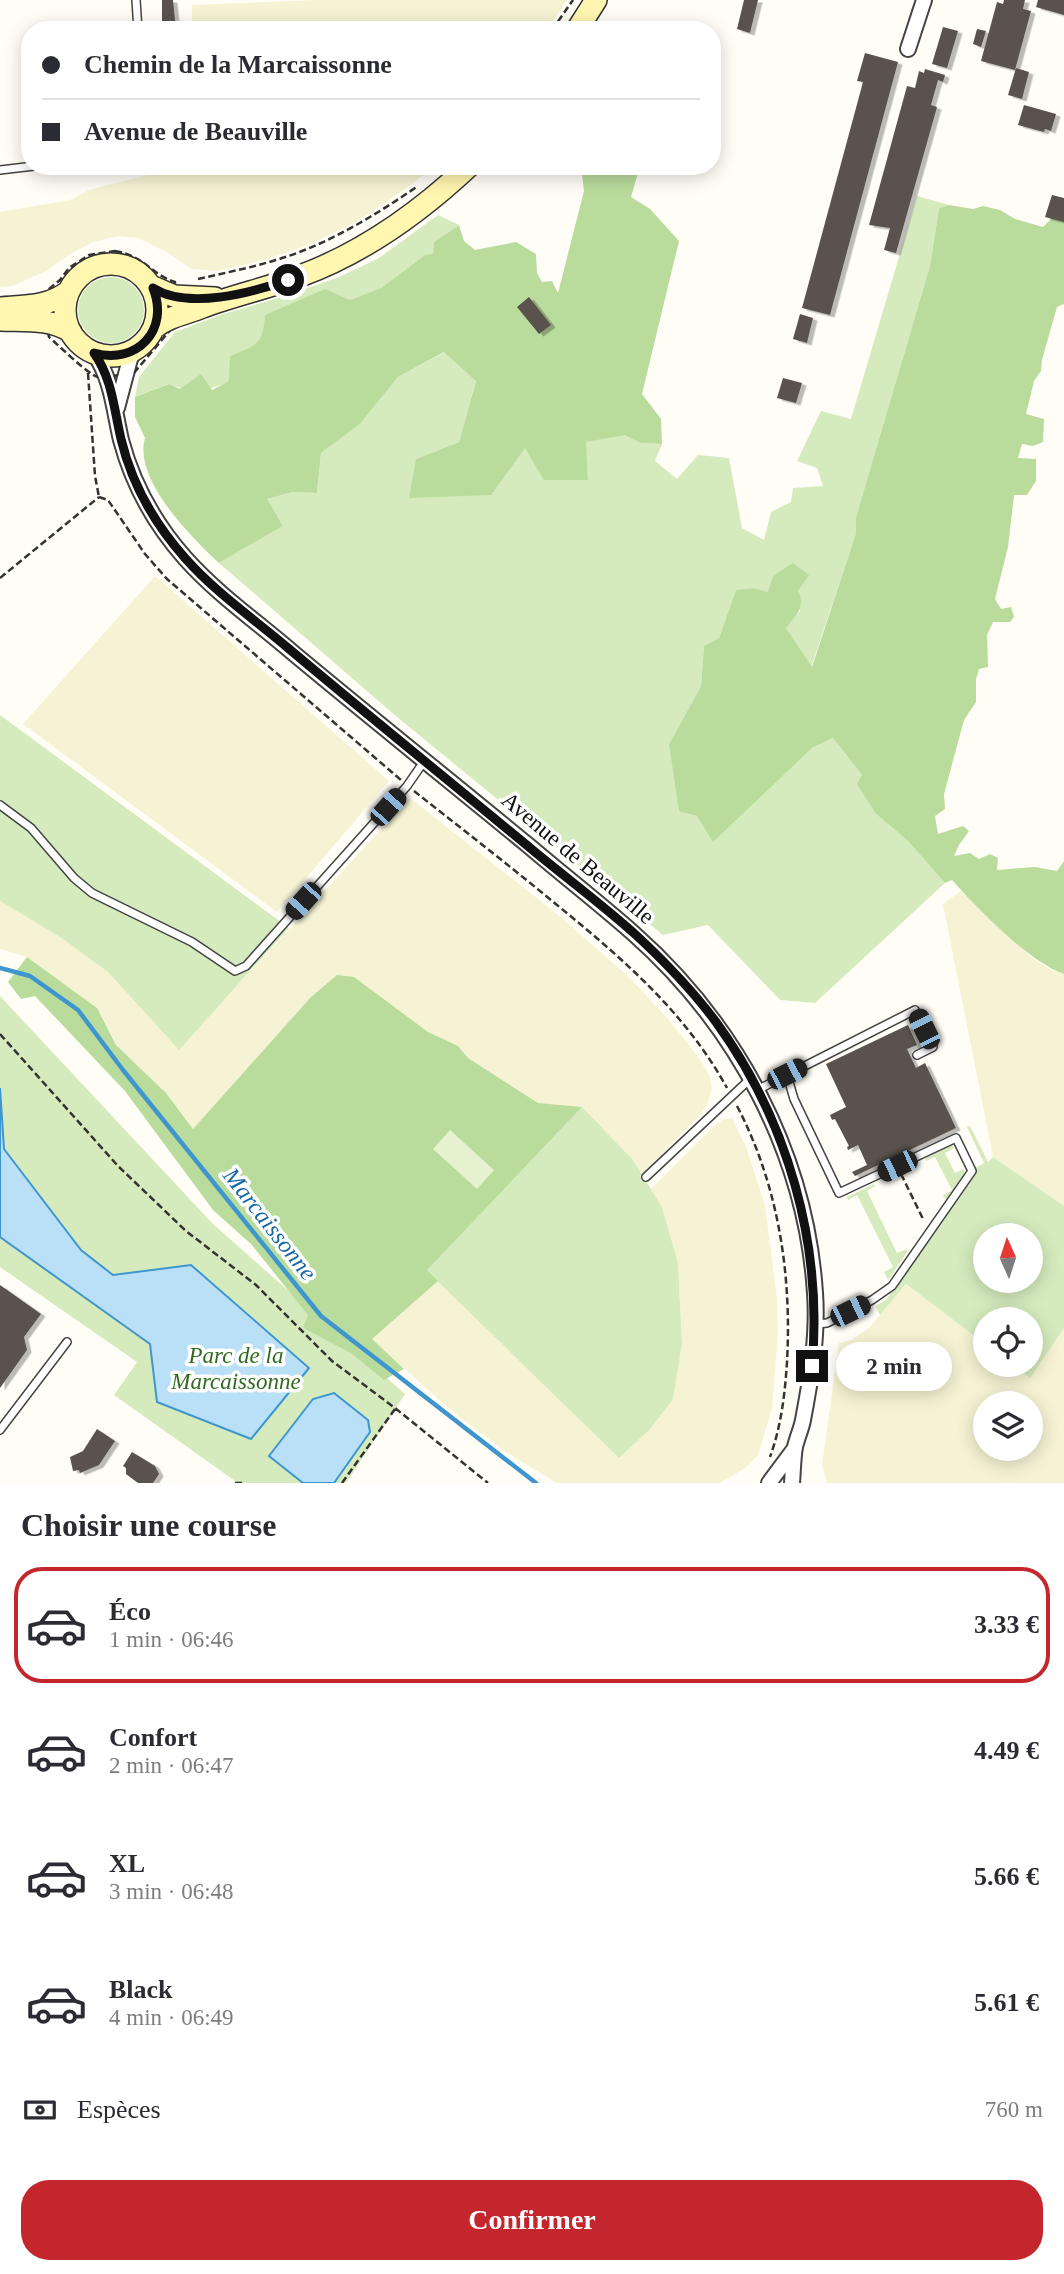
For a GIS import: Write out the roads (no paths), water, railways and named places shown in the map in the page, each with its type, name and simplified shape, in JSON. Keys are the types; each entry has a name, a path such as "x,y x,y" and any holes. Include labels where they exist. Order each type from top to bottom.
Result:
{"main road":[{"path":"583,21 596,0"},
{"path":"153,288 179,298 225,298 301,276 353,252 416,211 458,175"},
{"path":"155,328 158,307 153,288 135,269 110,263 97,265 75,280 69,291 65,316 77,341 94,353 115,356 143,344 179,298"},
{"path":"0,320 47,313 59,298 69,291"},
{"path":"0,308 47,313 71,332"}],"street":[{"path":"908,49 924,0"},
{"name":"Avenue de Beauville","path":"117,408 125,374 135,349"},
{"name":"Avenue de Beauville","path":"94,353 106,376 117,408 126,457 142,499 161,531 188,562 305,663 635,934 714,1019 754,1084 790,1165 807,1233 815,1292 815,1324 808,1393 795,1448 792,1483"},
{"name":"Avenue de Beauville","path":"769,1483 795,1448"}],"lane":[{"path":"136,0 137,21"},
{"path":"0,170 21,168"},
{"path":"0,805 32,828 74,878 92,893 192,942 235,971 246,966 407,786 425,760"},
{"path":"646,1177 732,1096 754,1084 787,1074 915,1010 933,1047 917,1055"},
{"path":"787,1074 793,1099 839,1194 956,1138 972,1171 892,1286 872,1300 827,1322 815,1324"},
{"path":"0,1430 67,1342"}],"water":[{"path":"0,1088 4,1149 81,1250 113,1275 191,1265 309,1368 251,1439 157,1402 150,1344 0,1237"},
{"path":"334,1393 368,1420 370,1432 334,1483 303,1483 269,1456 313,1399"}],"waterway":[{"name":"Marcaissonne","path":"0,968 30,976 78,1010 321,1316 536,1483"}],"park label":[{"name":"Parc de la Marcaissonne","path":"236,1368"}]}
